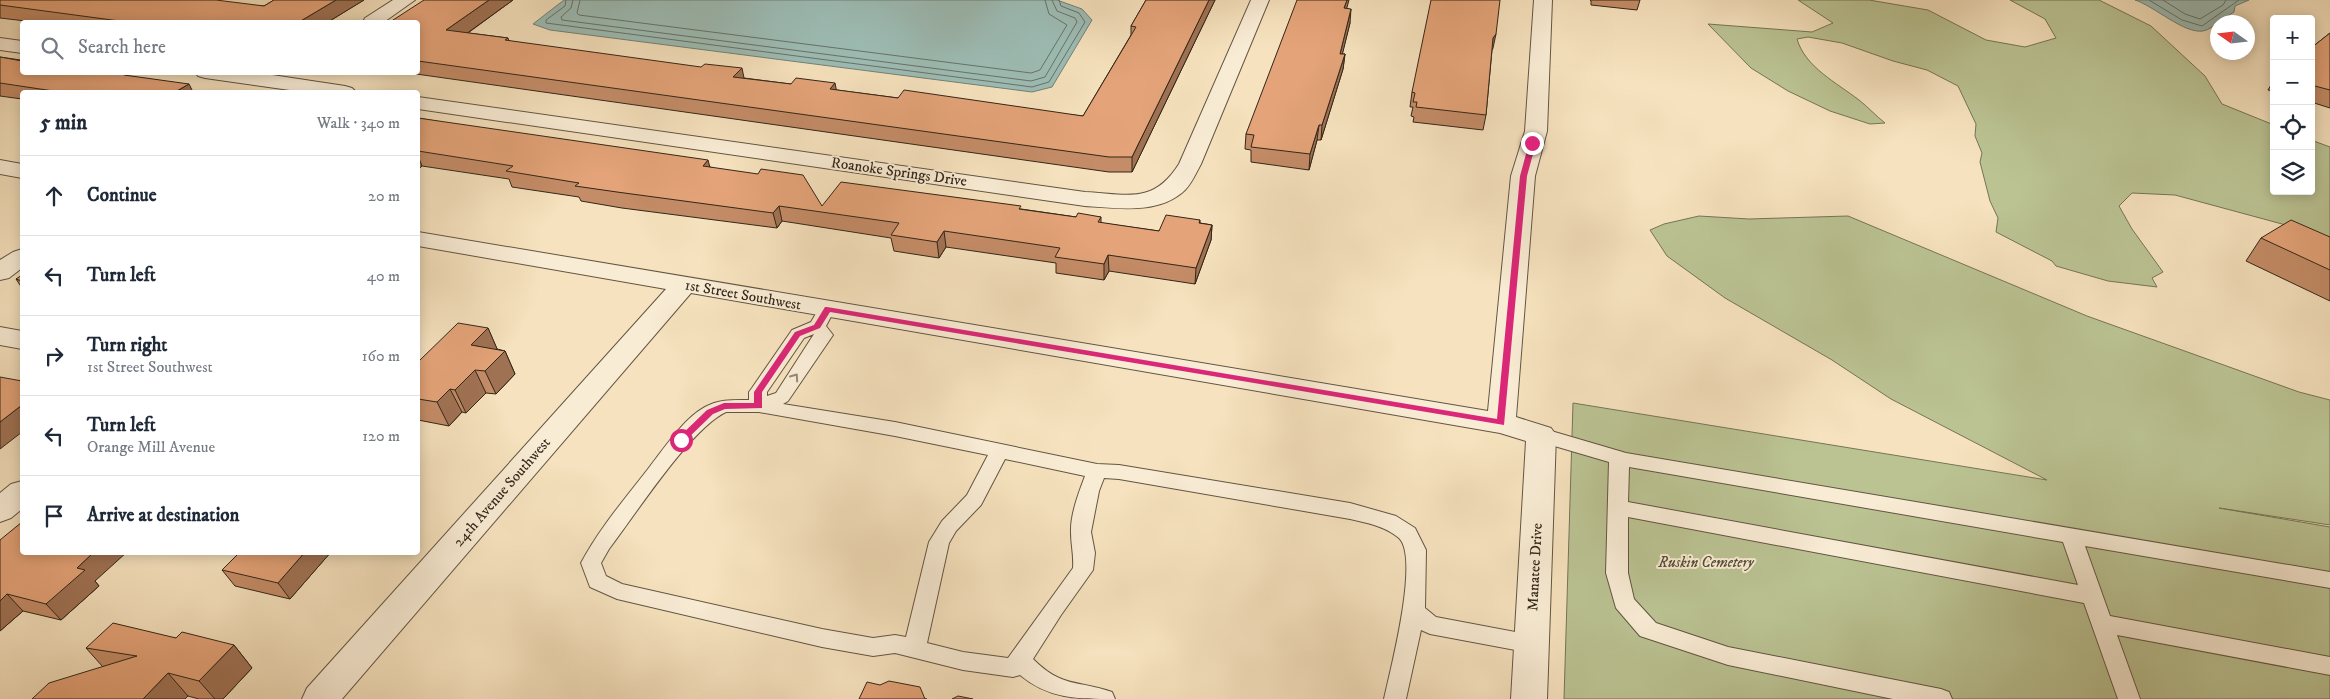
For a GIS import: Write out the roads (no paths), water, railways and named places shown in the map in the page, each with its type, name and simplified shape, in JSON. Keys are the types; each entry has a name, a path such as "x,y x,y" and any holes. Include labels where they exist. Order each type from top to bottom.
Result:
{"street":[{"path":"375,20 406,0"},
{"name":"Roanoke Springs Drive","path":"420,103 1085,199 1131,201 1158,198 1178,184 1190,164 1260,0"},
{"path":"1501,422 1523,176 1536,131 1543,0"},
{"path":"0,44 20,47"},
{"path":"225,75 331,90"},
{"path":"0,167 20,171"},
{"name":"1st Street Southwest","path":"420,239 684,285 822,318 1501,422 1541,434"},
{"path":"0,272 20,258"},
{"name":"24th Avenue Southwest","path":"320,699 684,285"},
{"path":"0,336 20,340"},
{"name":"Manatee Drive","path":"1529,699 1541,434"},
{"path":"0,510 20,494"}],"lane":[{"path":"759,406 758,392 798,334 822,318"},
{"path":"1097,471 1089,490 1081,532 1085,553 1083,570 1053,609 1032,644 1013,668 963,661 895,644 873,647 822,638 617,591 597,581 591,563 602,543 681,440 710,412 724,406 759,406 895,429 1097,471 1119,472 1350,511 1389,521 1408,534 1416,550 1414,612 1395,699"},
{"path":"1541,434 1619,458 2330,580"},
{"path":"914,649 939,542 949,526 974,500 1000,451"},
{"path":"1619,458 1617,573 1624,602 1648,630 1728,656 1941,699"},
{"path":"1619,508 2093,596"},
{"path":"2071,536 2129,699"},
{"path":"1414,612 1430,625 1531,644"},
{"path":"2102,623 2330,666"},
{"path":"1019,660 1040,681 1060,690 1104,699"}],"water":[{"path":"564,0 1057,0 1082,9 1092,20 1052,87 1032,92 550,30 533,24"},
{"path":"2135,0 2249,0 2235,6 2234,12 2230,15 2210,15 2210,28 2203,31 2195,31 2178,24"}],"park label":[{"name":"Ruskin Cemetery","path":"1706,562"}]}
